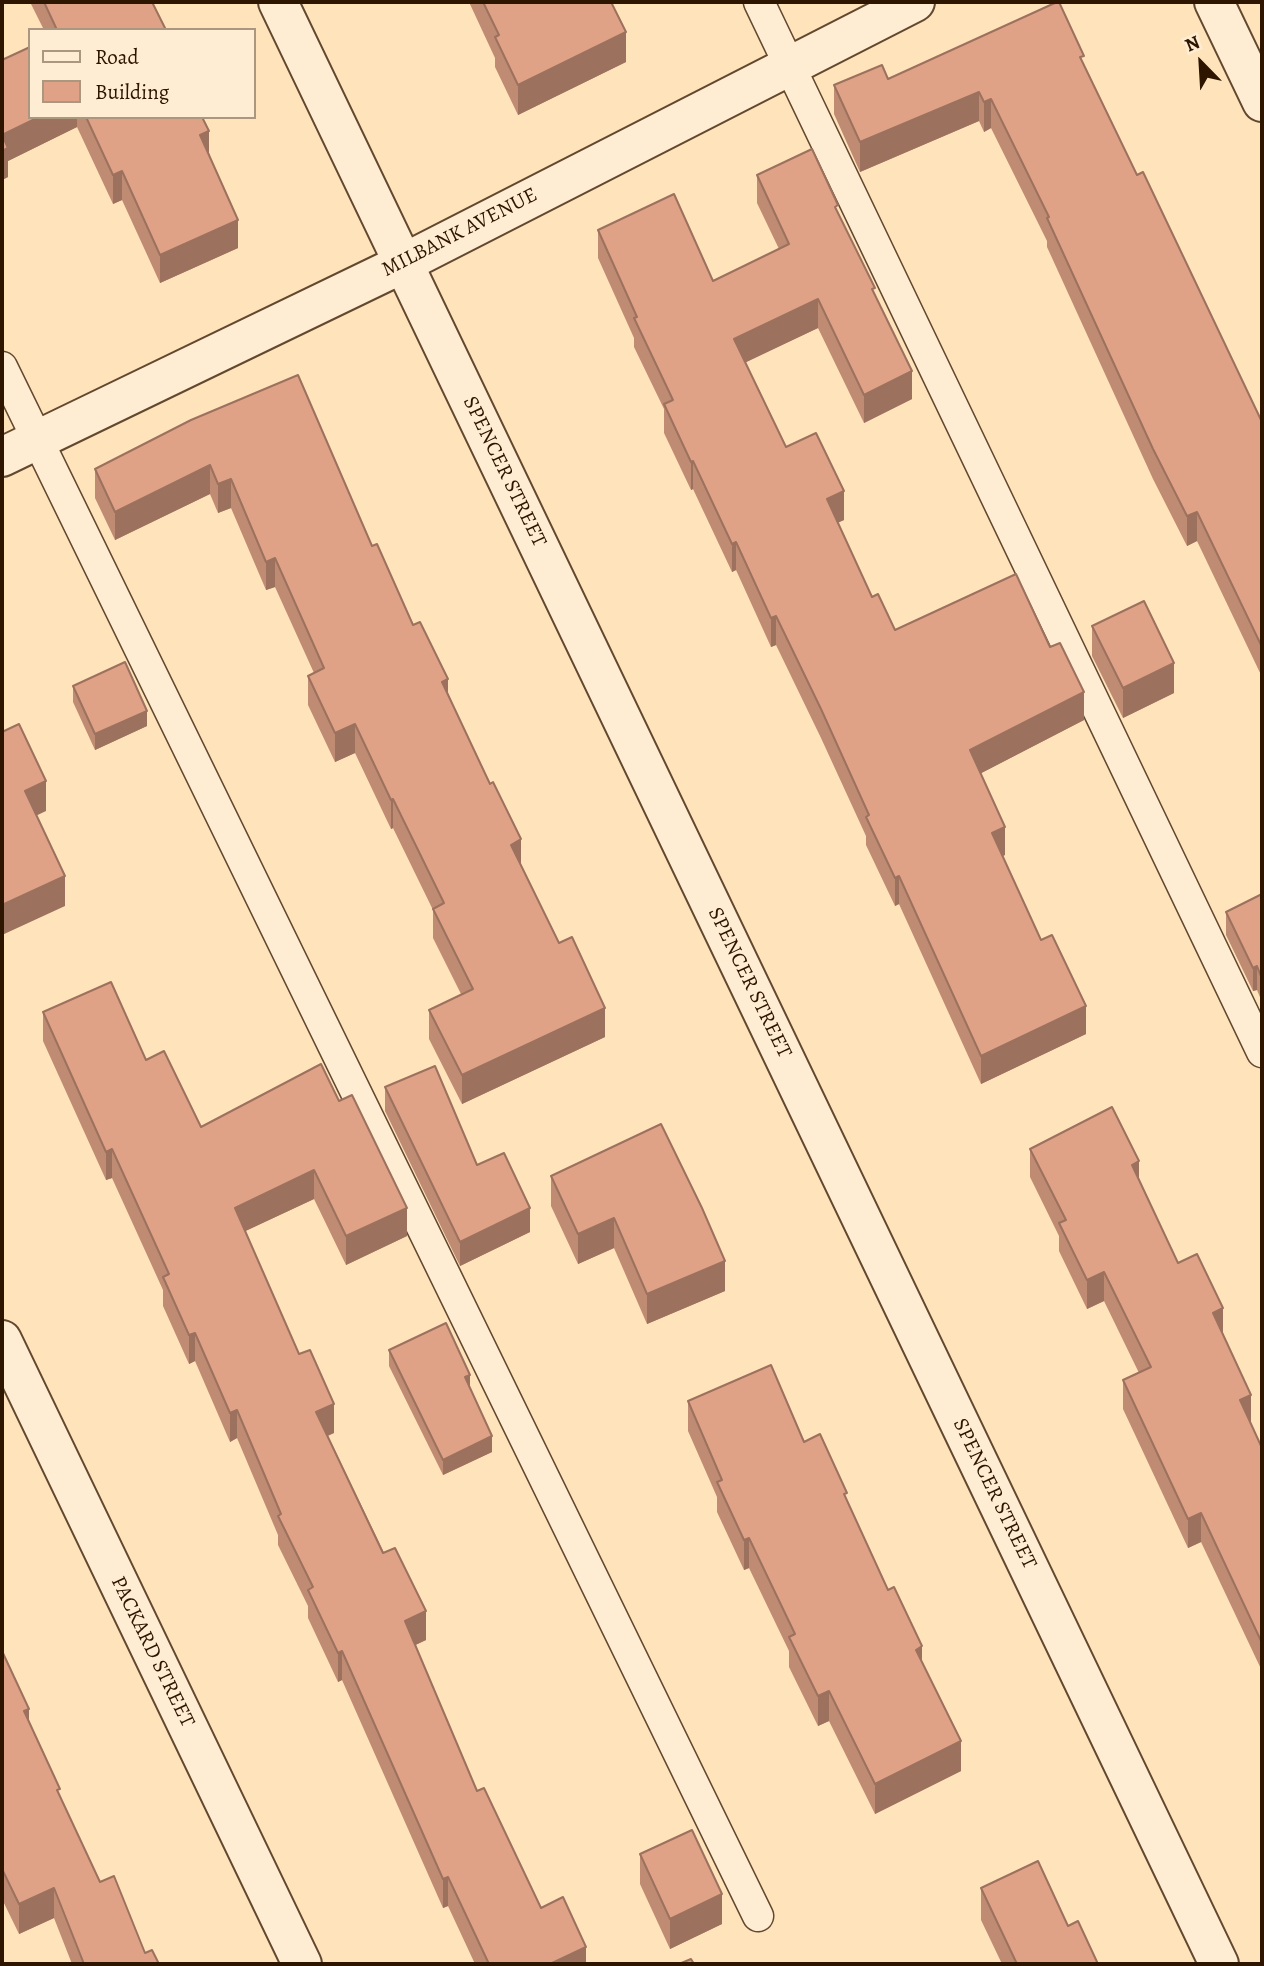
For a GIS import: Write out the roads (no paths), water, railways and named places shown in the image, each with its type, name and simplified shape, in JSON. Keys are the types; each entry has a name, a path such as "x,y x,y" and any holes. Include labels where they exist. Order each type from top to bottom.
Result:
{"street":[{"name":"SPENCER STREET","path":"278,2 1219,1964"},
{"name":"MILBANK AVENUE","path":"2,457 404,263 915,2"},
{"path":"1214,2 1262,102"},
{"name":"PACKARD STREET","path":"2,1340 302,1964"}],"lane":[{"path":"759,2 1262,1052"},
{"path":"2,367 758,1916"}]}
